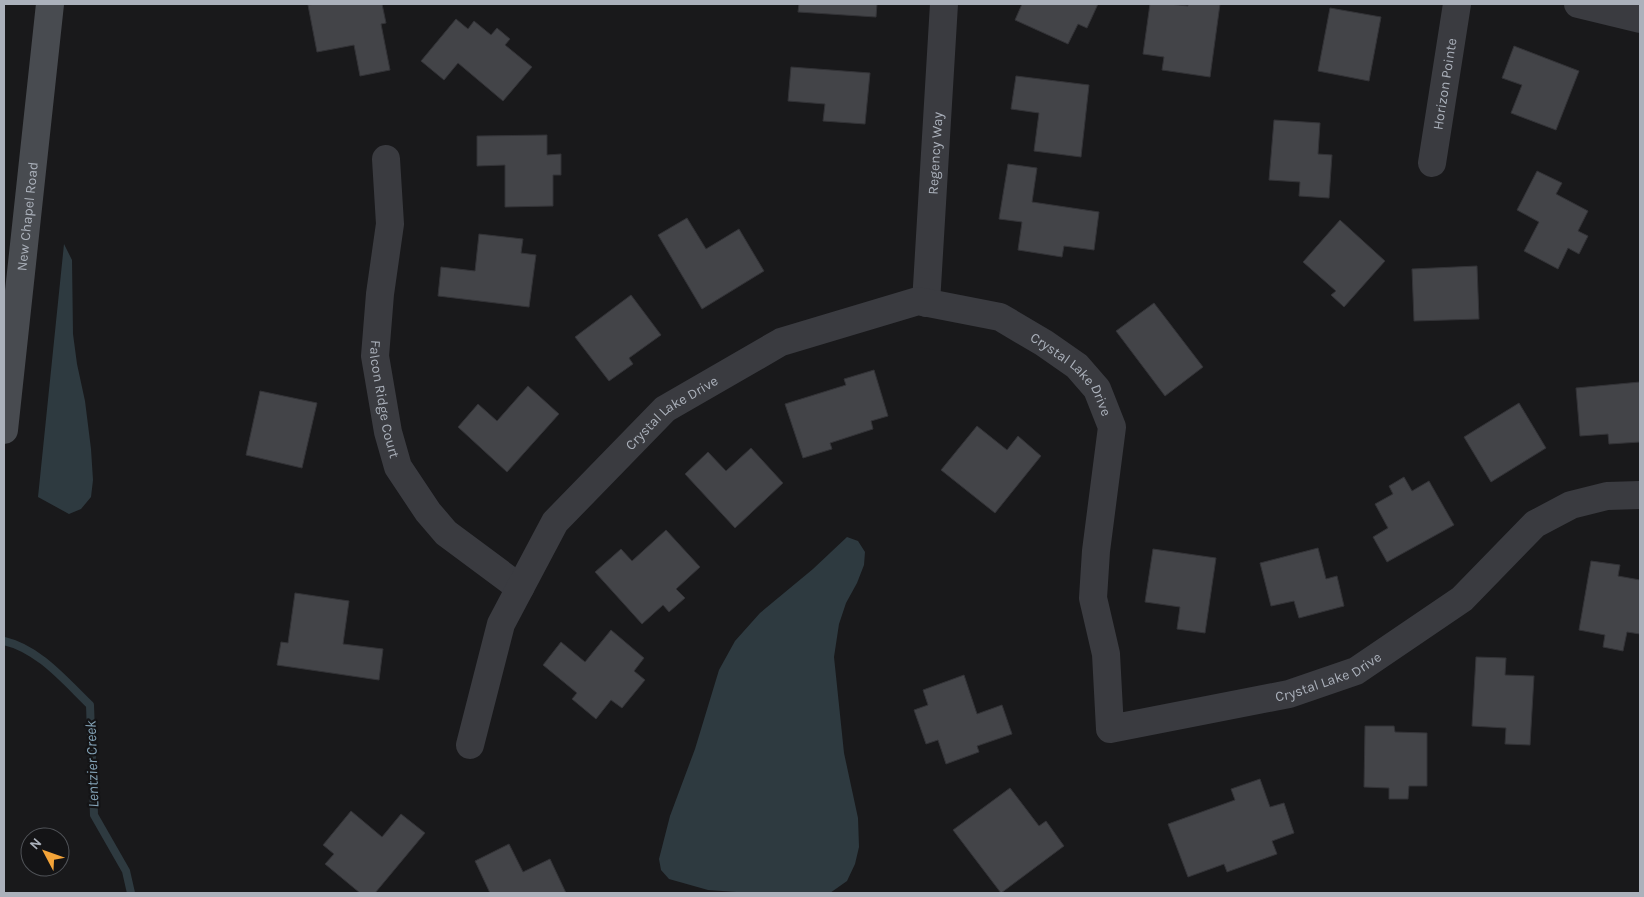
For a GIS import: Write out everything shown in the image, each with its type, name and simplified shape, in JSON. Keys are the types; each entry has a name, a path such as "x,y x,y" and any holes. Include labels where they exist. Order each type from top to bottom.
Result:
{"street":[{"name":"New Chapel Road","path":"4,430 50,4"},
{"name":"Regency Way","path":"926,303 944,4"},
{"name":"Horizon Pointe","path":"1432,163 1457,4"},
{"path":"1578,4 1640,19"},
{"name":"Falcon Ridge Court","path":"386,159 390,224 380,294 375,356 388,432 398,467 423,504 446,533 520,588"},
{"name":"Crystal Lake Drive","path":"470,745 501,624 554,522 665,409 781,342 918,301 1000,317 1044,343 1077,366 1097,389 1112,427 1096,551 1093,598 1106,654 1110,729 1289,694 1356,670 1462,599 1536,524 1571,505 1606,496 1640,495"}],"shaded area":[{"path":"64,244 72,260 73,334 85,401 93,480 91,497 81,509 69,514 38,497"},
{"path":"847,537 858,541 865,552 864,565 846,603 839,624 834,657 844,753 858,818 859,847 855,864 847,881 830,893 750,893 708,890 669,879 661,870 659,859 670,816 695,749 719,670 735,641 760,613 813,569"}],"building":[{"path":"382,4 386,23 381,24 390,70 360,76 354,45 317,52 308,5"},
{"path":"799,4 877,4 876,17 798,12"},
{"path":"1022,4 1098,4 1087,28 1078,24 1068,44 1015,20"},
{"path":"1150,4 1188,6 1188,4 1220,4 1210,77 1162,70 1164,57 1143,54"},
{"path":"1330,8 1381,17 1369,81 1318,71"},
{"path":"456,19 468,29 474,21 491,35 497,28 510,39 505,45 532,67 503,101 458,63 444,80 421,61"},
{"path":"1514,46 1579,71 1556,130 1511,113 1522,85 1502,78"},
{"path":"791,67 870,73 865,124 823,121 825,104 788,101"},
{"path":"1016,76 1089,85 1081,157 1034,151 1039,113 1011,109"},
{"path":"1274,120 1320,123 1318,154 1332,155 1329,198 1299,196 1300,182 1269,180"},
{"path":"547,135 547,155 561,154 561,175 553,175 553,206 505,207 505,165 477,166 477,136"},
{"path":"1008,164 1037,168 1032,202 1099,212 1094,250 1064,246 1062,257 1018,250 1022,222 999,219"},
{"path":"1537,171 1562,183 1556,194 1588,211 1578,231 1588,236 1579,254 1568,248 1558,269 1524,251 1539,222 1517,210"},
{"path":"687,218 706,249 739,229 764,271 702,309 658,235"},
{"path":"1340,220 1385,261 1344,307 1331,295 1336,291 1303,262"},
{"path":"479,234 523,239 521,253 536,255 529,307 438,296 441,267 475,271"},
{"path":"1477,266 1479,319 1414,321 1412,269"},
{"path":"631,295 661,335 629,358 633,364 609,381 575,337"},
{"path":"1154,303 1203,367 1165,396 1116,331"},
{"path":"874,370 888,416 871,421 873,429 830,443 832,449 803,458 785,404 846,385 844,379"},
{"path":"1640,382 1640,442 1609,444 1608,434 1580,436 1576,388"},
{"path":"528,386 559,414 507,472 458,427 478,404 497,421"},
{"path":"260,391 317,403 302,468 246,455"},
{"path":"1519,403 1546,448 1491,482 1464,437"},
{"path":"977,426 1007,450 1018,436 1041,456 995,513 941,470"},
{"path":"751,448 783,483 735,528 685,474 708,452 726,471"},
{"path":"1404,477 1412,491 1429,481 1454,525 1387,562 1373,537 1388,528 1375,504 1393,494 1389,486"},
{"path":"666,530 700,567 676,589 685,598 669,612 663,605 642,624 595,572 621,549 632,561"},
{"path":"1318,548 1326,579 1337,576 1344,606 1299,618 1294,601 1271,606 1260,563"},
{"path":"1153,549 1216,558 1205,633 1177,629 1180,607 1145,602"},
{"path":"1591,561 1620,565 1618,576 1640,580 1640,634 1627,632 1623,651 1603,647 1605,635 1579,630"},
{"path":"295,593 349,601 343,644 383,649 379,680 277,665 281,642 288,643"},
{"path":"611,630 644,658 634,671 645,680 622,708 611,700 596,719 572,699 577,693 543,665 561,642 585,662"},
{"path":"1476,657 1506,658 1505,675 1534,676 1530,745 1505,744 1506,728 1472,726"},
{"path":"964,675 977,714 1002,705 1012,734 977,746 979,752 946,764 938,740 926,744 914,710 928,705 923,690"},
{"path":"1365,726 1394,726 1395,732 1427,733 1427,786 1409,786 1408,799 1389,799 1389,788 1364,787"},
{"path":"1260,779 1270,807 1284,803 1294,833 1272,841 1277,854 1227,872 1224,864 1188,877 1168,824 1235,800 1231,789"},
{"path":"1010,788 1039,826 1046,821 1064,846 1001,893 953,830"},
{"path":"351,811 382,837 401,814 425,833 375,893 360,893 325,864 334,854 323,845"},
{"path":"509,844 523,872 550,859 566,893 490,893 475,861"}],"waterway":[{"name":"Lentzier Creek","path":"4,641 17,645 40,658 90,705 94,815 126,871 131,893"}]}
